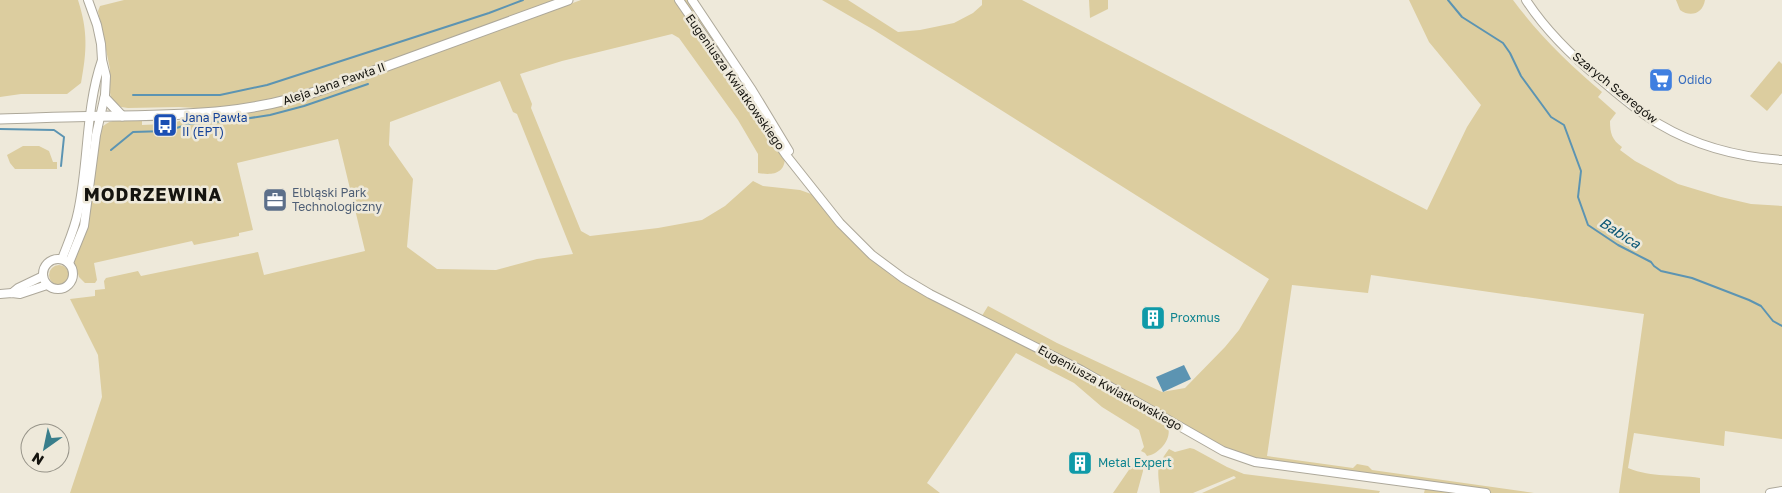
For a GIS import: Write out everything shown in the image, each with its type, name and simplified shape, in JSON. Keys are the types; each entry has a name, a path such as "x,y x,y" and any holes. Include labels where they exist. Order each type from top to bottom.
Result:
{"street":[{"path":"65,261 84,226 96,135 105,98 106,76 97,25 88,0"},
{"name":"Aleja Jana Pawła II","path":"0,118 122,116 231,111 300,98 568,0"},
{"name":"Eugeniusza Kwiatkowskiego","path":"679,0 792,162 852,236 872,255 903,278 930,294 1080,370 1223,451 1255,462 1486,493"},
{"name":"Eugeniusza Kwiatkowskiego","path":"692,0 752,90 790,152 792,162"},
{"name":"Szarych Szeregów","path":"1526,0 1542,22 1572,55 1654,121 1687,138 1730,153 1782,160"},
{"path":"65,261 79,209 90,116 97,74 102,60"},
{"path":"105,98 122,116"},
{"path":"57,258 65,261 72,267 74,277 68,286 57,290 47,285 43,276 44,267 57,258"},
{"path":"12,293 43,276"},
{"path":"0,294 20,294 47,285"},
{"path":"1770,493 1782,491"}],"shaded area":[{"path":"0,0 78,0 85,31 81,83 67,94 21,94 0,97"},
{"path":"124,0 557,0 310,90 262,102 211,109 179,107 128,108 121,107 111,99 109,86 110,69 98,11 100,6"},
{"path":"581,0 676,0 688,17 707,52 716,61 785,157 783,167 772,174 758,173 758,154 738,120 679,38 672,34 562,61 520,74 532,104 531,108 581,231 590,236 658,228 702,220 725,206 753,181 763,186 800,190 814,195 840,229 892,276 925,296 1079,374 1166,423 1169,433 1167,439 1157,452 1147,456 1141,451 1144,447 1139,430 1102,407 1074,383 1016,353 927,483 940,493 70,493 102,397 98,355 70,299 95,296 95,290 105,289 104,281 106,278 138,271 141,276 258,252 264,275 365,251 338,139 237,163 253,230 239,233 239,236 194,245 192,241 94,263 97,280 95,283 85,283 79,277 74,261 99,132 107,123 118,120 142,121 142,125 163,124 163,126 167,126 167,124 175,124 186,119 244,114 301,102","holes":["500,81 513,112 517,114 573,254 537,259 496,270 437,269 407,247 413,179 389,145 390,122"]},
{"path":"681,0 690,0 788,153"},
{"path":"822,0 848,0 898,32 920,30 954,23 973,13 982,5 982,0 1022,0 1427,210 1467,127 1481,105 1429,42 1409,0 1513,0 1555,49 1602,92 1598,97 1616,113 1610,121 1610,129 1614,139 1622,147 1620,150 1635,161 1678,184 1751,204 1782,206 1782,439 1725,431 1724,446 1634,433 1628,468 1655,475 1700,478 1700,493 1619,493 1644,314 1371,275 1368,293 1292,285 1267,456 1353,468 1357,464 1368,466 1372,470 1534,493 1424,493 1426,485 1239,457 980,319 988,306 1057,343 1162,392 1185,388 1225,347 1239,330 1269,279 874,30"},
{"path":"1089,0 1108,0 1108,9 1090,18"},
{"path":"1676,0 1705,0 1699,11 1688,14 1680,10"},
{"path":"1779,61 1782,64 1782,93 1767,111 1750,96"},
{"path":"23,146 39,146 49,151 53,162 57,162 57,169 15,169 7,155"},
{"path":"59,265 66,268 69,275 66,282 59,285 52,282 49,275 52,268"},
{"path":"1190,448 1244,474 1380,491 1379,493 1202,493 1236,478 1234,476 1193,493 1160,493 1158,469 1169,449 1175,452"},
{"path":"1138,460 1143,465 1143,471 1137,493 1113,493 1135,461"}],"water":[{"path":"1184,365 1191,379 1163,392 1156,377"}],"waterway":[{"path":"133,95 220,95 267,85 489,13 523,0"},
{"name":"Babica","path":"1448,0 1462,17 1503,43 1521,76 1551,117 1564,125 1581,171 1578,197 1588,225 1618,245 1651,262 1661,271 1692,278 1761,306 1773,321 1782,326"},
{"path":"111,150 133,132 166,131 190,124 270,115 304,106 368,84"},
{"path":"0,129 54,130 64,137 61,166"}],"place":[{"name":"Odido","path":"1661,80"},
{"name":"Jana Pawła II (EPT)","path":"165,125"},
{"name":"Elbląski Park Technologiczny","path":"275,200"},
{"name":"Proxmus","path":"1153,318"},
{"name":"Metal Expert","path":"1080,463"}],"district":[{"name":"MODRZEWINA","path":"153,195"}]}
